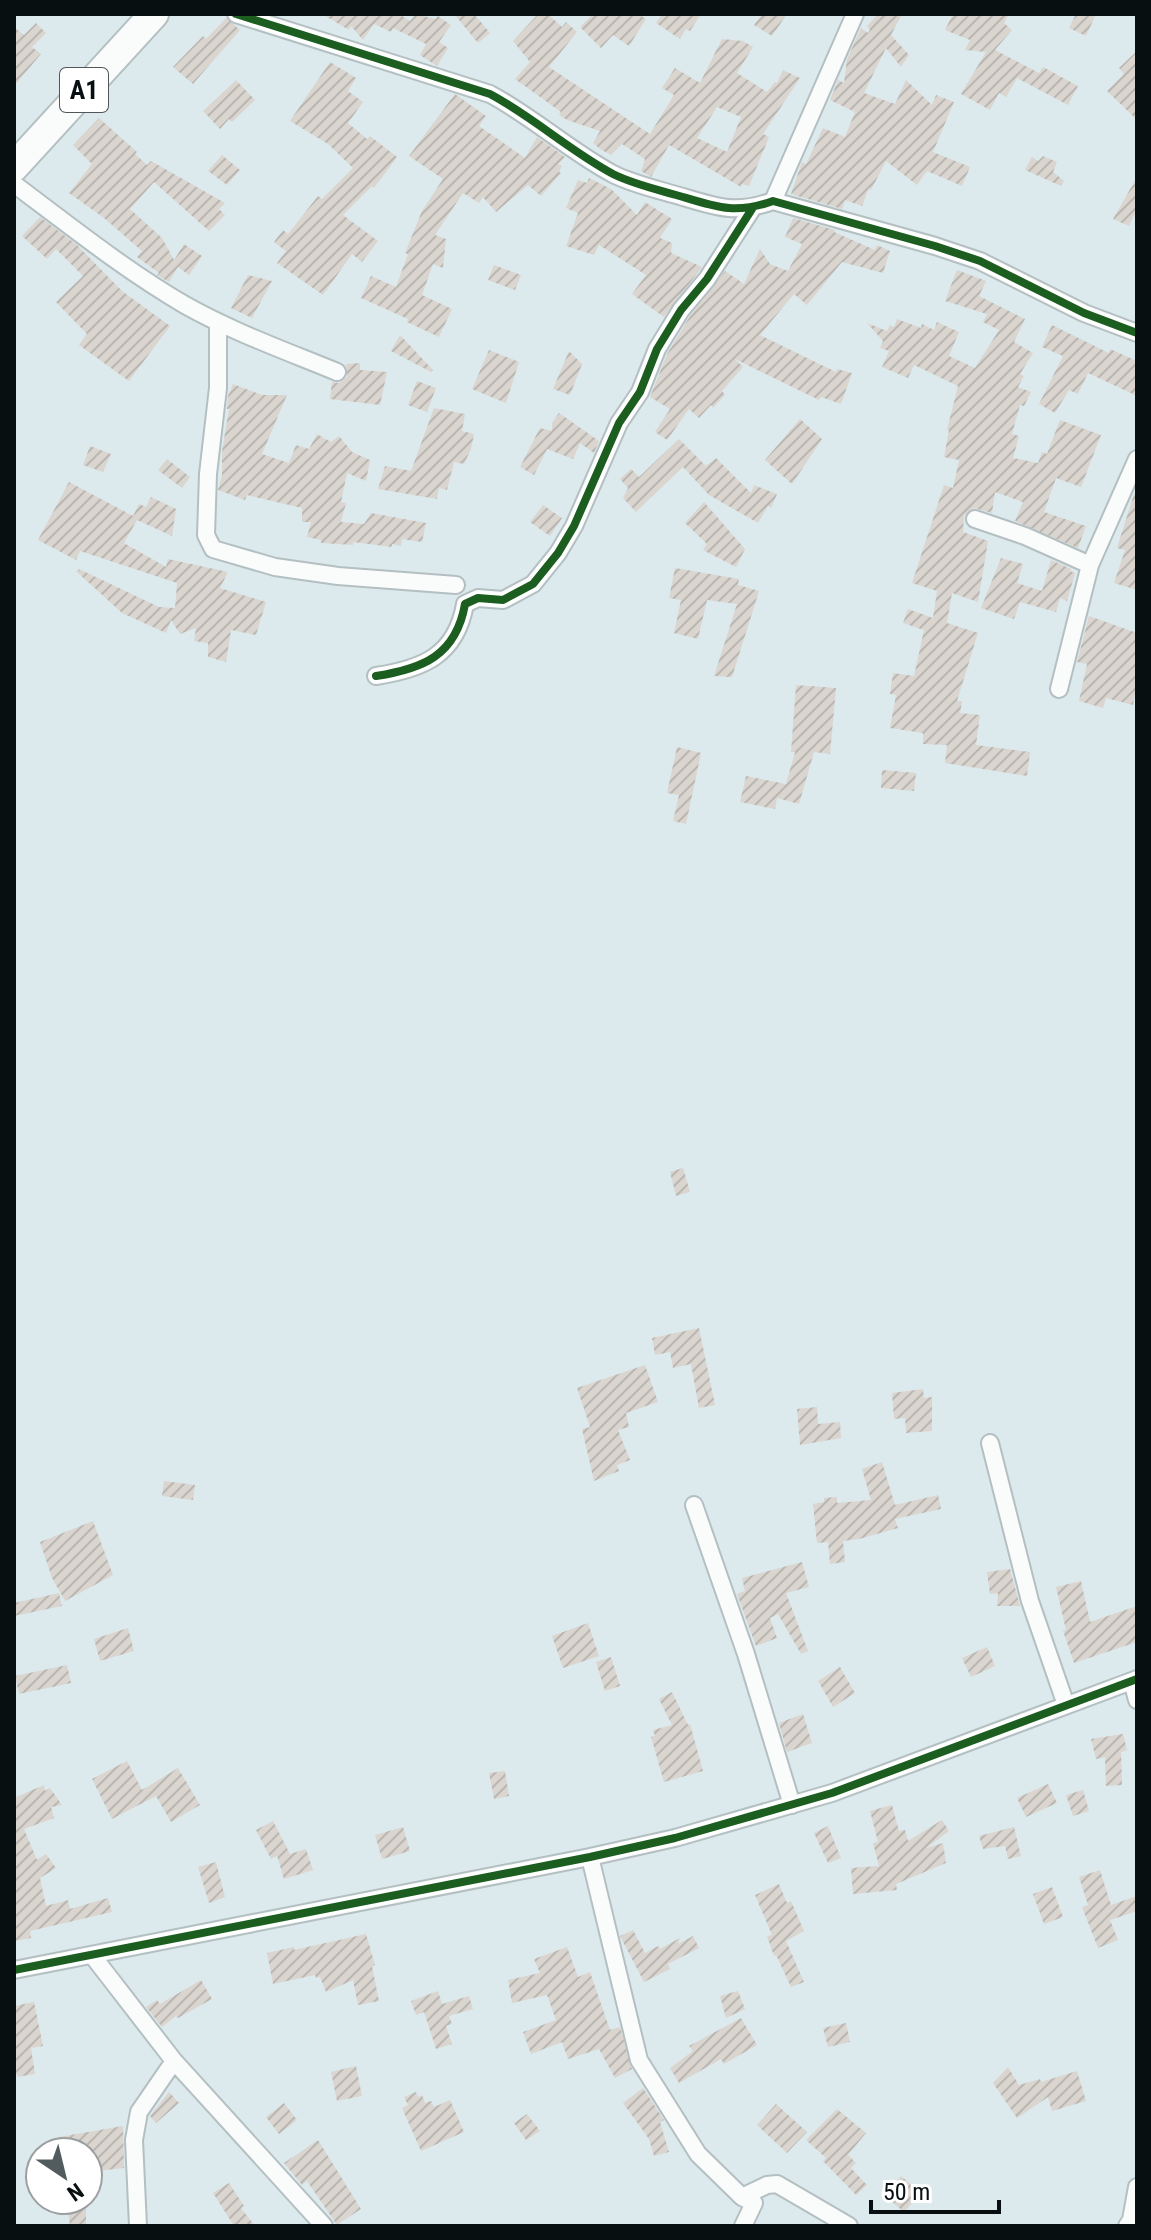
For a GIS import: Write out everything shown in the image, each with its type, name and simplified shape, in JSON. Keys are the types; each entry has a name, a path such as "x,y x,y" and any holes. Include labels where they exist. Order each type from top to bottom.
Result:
{"highway":[{"name":"A1","path":"14,167 154,14"}],"street":[{"path":"236,14 490,94 616,175 719,208 752,209 773,201 935,246 980,261 1084,313 1137,333"},
{"path":"773,201 855,14"},
{"path":"14,184 150,283 218,322 337,372"},
{"path":"376,676 409,671 436,659 462,620 465,604 478,598 503,600 533,584 558,553 574,526 619,423 640,392 657,349 752,209"},
{"path":"218,322 218,388 208,474 206,535 213,549 275,567 307,572 456,585"},
{"path":"1059,689 1090,565 1137,459"},
{"path":"975,519 1025,536 1090,565"},
{"path":"990,1443 1030,1601 1066,1705"},
{"path":"694,1505 746,1654 792,1805"},
{"path":"14,1970 675,1838 832,1793 1134,1680 1137,1700"},
{"path":"590,1857 639,2060 698,2154 742,2197 754,2203 743,2226"},
{"path":"92,1955 174,2061 324,2226"},
{"path":"138,2226 134,2140 139,2112 174,2061"},
{"path":"742,2197 767,2185 777,2184 849,2226"},
{"path":"1131,2223 1137,2187"}],"building":[{"path":"322,14 399,14 410,21 416,14 435,19 438,16 451,25 439,42 448,48 437,66 420,55 426,44 393,28 391,32 374,24 363,40 351,26 349,30"},
{"path":"454,14 474,14 490,33 478,43"},
{"path":"538,14 548,14 562,27 566,22 577,32 549,67 650,134 674,95 662,88 675,68 700,83 722,39 743,41 753,47 737,73 767,92 777,83 783,70 800,78 763,134 769,137 749,186 742,184 741,187 669,145 651,177 641,171 645,159 622,144 611,155 600,149 593,143 600,131 567,120 559,115 561,112 515,79 530,62 513,41","holes":["717,107 741,117 727,152 697,138"]},
{"path":"593,14 638,14 646,19 629,46 613,35 601,48 580,27"},
{"path":"662,14 701,14 690,31 686,29 680,39 656,23"},
{"path":"762,14 787,14 772,36 754,25"},
{"path":"878,14 902,14 891,35 909,55 901,67 886,48 864,93 895,104 906,80 932,105 936,95 954,102 933,152 970,167 962,186 927,171 917,185 886,161 862,206 845,200 842,209 791,194 802,162 806,164 823,128 845,137 855,112 830,100 838,80 844,83 847,59 861,28 868,33 870,30 867,26"},
{"path":"953,14 1009,14 1004,23 1012,30 995,50 1039,73 1043,67 1078,86 1068,105 1017,78 1006,97 999,93 990,110 961,94 986,52 965,50 970,40 945,30"},
{"path":"1076,14 1096,14 1086,36 1069,28"},
{"path":"226,18 240,30 193,84 173,67"},
{"path":"36,23 46,33 32,47 41,54 14,86 14,27 24,35"},
{"path":"1137,51 1137,120 1107,91 1124,74 1119,68"},
{"path":"330,62 356,78 348,91 363,102 348,123 397,157 374,188 372,186 343,215 378,241 362,262 352,254 323,295 277,263 286,251 274,242 283,230 288,234 318,196 322,199 353,168 328,144 290,121"},
{"path":"236,80 255,100 220,129 203,111"},
{"path":"455,94 486,116 479,126 525,158 537,137 565,157 558,164 562,166 561,173 541,196 528,185 496,212 483,197 479,203 463,193 435,235 446,239 443,268 433,264 422,295 452,309 439,337 361,298 371,276 396,287 408,254 405,253 422,211 443,179 409,156"},
{"path":"99,118 147,165 151,161 225,203 219,209 225,215 209,231 154,182 130,209 162,238 174,260 184,244 202,256 189,275 178,267 169,282 157,275 159,273 137,257 142,251 69,193 92,164 73,145"},
{"path":"222,155 240,170 227,185 208,171"},
{"path":"1043,156 1057,162 1053,172 1064,181 1061,186 1025,170 1032,157 1038,161"},
{"path":"1137,177 1137,209 1129,226 1113,219"},
{"path":"589,178 611,189 637,215 645,202 672,219 660,238 672,243 671,253 702,267 664,317 632,294 646,275 599,245 594,255 566,246 578,213 566,208 578,180 587,183"},
{"path":"40,217 77,245 122,291 170,326 129,381 79,345 87,334 56,302 83,276 56,249 47,259 22,236"},
{"path":"793,218 835,230 875,250 877,245 890,251 883,273 842,262 807,305 794,294 760,335 836,372 837,369 852,373 841,404 821,397 819,400 735,359 743,367 722,391 725,395 699,418 689,409 667,440 655,432 670,409 650,397 667,354 690,316 725,271 744,284 760,249 770,264 788,271 802,244 785,237"},
{"path":"494,265 521,275 515,290 488,280"},
{"path":"957,270 986,281 979,296 1025,319 1014,342 1033,353 1020,374 1024,376 1018,387 1031,392 1024,406 1020,405 1012,434 1019,436 1013,458 1038,463 1042,452 1047,454 1060,420 1101,435 1081,487 1056,478 1044,512 1086,526 1078,548 1015,521 1023,502 995,492 992,513 974,508 964,516 963,532 988,541 978,602 952,593 947,623 978,633 957,701 962,701 960,713 980,715 976,745 1030,752 1027,776 945,763 947,745 923,744 923,733 890,728 896,695 890,694 893,673 914,676 924,630 903,623 908,609 933,618 937,591 912,583 944,485 953,488 959,460 944,457 958,386 914,365 908,378 882,367 889,351 880,348 883,341 867,323 887,331 890,325 894,327 897,319 934,330 937,322 959,332 949,356 975,368 999,330 983,322 987,314 945,301"},
{"path":"248,275 272,281 252,318 231,308"},
{"path":"1052,325 1109,353 1110,349 1137,361 1137,396 1088,373 1078,394 1069,390 1055,413 1039,404 1063,356 1042,347"},
{"path":"400,335 433,370 431,372 391,351"},
{"path":"489,350 519,362 506,403 472,389"},
{"path":"569,351 582,364 570,395 553,389"},
{"path":"360,363 360,370 387,372 380,405 330,399 332,382 339,383 347,377 346,364"},
{"path":"417,381 436,388 427,412 408,405"},
{"path":"233,384 262,395 287,395 262,454 289,463 296,445 309,449 317,434 331,442 339,436 352,452 370,460 366,481 347,473 341,502 346,503 341,522 364,524 371,513 426,523 422,542 402,539 401,546 392,544 392,547 353,542 353,545 321,543 321,540 307,537 311,522 302,522 302,508 247,495 245,500 218,490 228,396"},
{"path":"434,408 465,414 462,431 474,434 464,464 454,462 447,490 439,488 437,499 378,489 385,466 411,471"},
{"path":"559,413 599,441 594,453 580,443 573,459 547,449 534,475 520,467 540,428 552,431 552,423"},
{"path":"800,419 822,439 792,484 765,460"},
{"path":"679,439 706,466 716,458 751,493 754,485 777,494 771,508 768,506 758,523 709,495 683,467 636,512 623,498 628,488 620,479 631,469 639,477"},
{"path":"90,446 111,454 103,472 83,465"},
{"path":"167,459 190,477 182,488 158,470"},
{"path":"69,482 133,516 139,504 146,507 151,497 176,509 172,536 137,520 124,543 166,567 168,559 228,572 220,588 266,602 256,635 231,630 226,662 208,657 208,643 194,641 196,628 180,634 171,620 166,633 122,613 77,572 79,569 159,607 175,608 177,583 80,551 76,560 38,540"},
{"path":"1134,494 1137,494 1137,590 1114,583 1125,550 1117,548"},
{"path":"704,502 745,549 736,567 703,550 707,544 685,523"},
{"path":"543,505 562,518 550,536 530,522"},
{"path":"1001,558 1023,564 1017,583 1042,591 1051,560 1071,569 1075,573 1067,601 1060,598 1056,612 1020,602 1014,619 981,608"},
{"path":"675,568 739,579 738,585 759,591 732,677 714,676 737,604 707,600 698,639 674,633 681,600 669,598"},
{"path":"1089,616 1137,633 1137,684 1133,705 1106,698 1103,708 1079,701 1087,664 1077,662"},
{"path":"796,685 836,688 830,754 814,752 799,804 777,798 775,809 740,802 746,776 786,784 795,752 791,752"},
{"path":"677,747 701,753 686,824 673,821 679,795 667,793"},
{"path":"882,770 916,773 914,791 881,788"},
{"path":"683,1168 690,1192 676,1196 670,1172"},
{"path":"699,1328 715,1405 699,1408 691,1364 673,1368 670,1352 655,1355 652,1338"},
{"path":"645,1365 658,1402 626,1413 629,1427 618,1430 630,1460 617,1465 619,1471 594,1481 582,1429 590,1427 577,1388"},
{"path":"923,1389 924,1398 932,1397 932,1431 906,1433 905,1418 894,1419 892,1393"},
{"path":"817,1407 818,1424 840,1422 841,1438 800,1445 797,1409"},
{"path":"882,1462 895,1505 938,1495 941,1509 895,1519 898,1528 843,1541 845,1562 830,1564 828,1542 817,1543 813,1504 824,1502 824,1498 837,1497 837,1503 871,1500 862,1469"},
{"path":"164,1481 195,1485 193,1500 162,1496"},
{"path":"93,1521 113,1575 65,1601 52,1578 40,1542"},
{"path":"802,1562 809,1587 786,1593 808,1651 801,1654 778,1614 770,1618 777,1638 756,1646 737,1594 745,1591 742,1578"},
{"path":"1010,1569 1020,1606 997,1606 998,1593 990,1594 987,1572"},
{"path":"1081,1581 1090,1622 1137,1606 1137,1642 1074,1663 1063,1631 1066,1630 1056,1587"},
{"path":"59,1593 62,1606 14,1616 14,1603"},
{"path":"588,1623 599,1656 563,1668 552,1636"},
{"path":"128,1628 134,1651 100,1661 94,1639"},
{"path":"987,1647 995,1666 971,1677 962,1658"},
{"path":"611,1657 620,1686 605,1691 596,1662"},
{"path":"67,1665 71,1683 19,1694 15,1676"},
{"path":"840,1667 855,1693 833,1707 818,1681"},
{"path":"672,1692 690,1724 703,1771 664,1782 651,1737 655,1736 653,1730 672,1725 659,1699"},
{"path":"803,1714 812,1743 787,1752 779,1723"},
{"path":"1123,1734 1127,1750 1121,1752 1122,1785 1106,1786 1105,1757 1096,1759 1091,1739"},
{"path":"127,1761 142,1790 178,1768 200,1805 171,1822 156,1796 112,1819 92,1779"},
{"path":"505,1771 509,1796 494,1799 489,1773"},
{"path":"1048,1784 1057,1803 1026,1817 1017,1798"},
{"path":"44,1785 45,1791 50,1788 62,1805 51,1807 54,1818 24,1829 37,1860 46,1854 56,1868 40,1878 46,1906 68,1900 70,1909 108,1898 112,1912 30,1931 31,1938 14,1941 14,1798"},
{"path":"1083,1790 1089,1811 1073,1816 1066,1795"},
{"path":"892,1805 899,1831 905,1830 908,1841 942,1820 949,1831 926,1848 943,1843 946,1863 896,1884 897,1890 853,1894 851,1868 879,1866 873,1843 878,1842 870,1811"},
{"path":"273,1821 290,1854 306,1849 313,1870 284,1879 277,1856 271,1859 256,1830"},
{"path":"828,1826 841,1858 828,1863 814,1833"},
{"path":"403,1827 410,1851 382,1859 375,1835"},
{"path":"1014,1827 1021,1856 1008,1859 1005,1846 983,1849 979,1836"},
{"path":"216,1862 225,1897 209,1903 198,1867"},
{"path":"1100,1870 1111,1905 1137,1896 1137,1911 1110,1920 1118,1940 1098,1948 1082,1907 1088,1905 1079,1877"},
{"path":"779,1884 787,1903 791,1901 804,1931 786,1941 804,1982 791,1987 774,1956 767,1936 772,1935 755,1895"},
{"path":"1052,1887 1063,1917 1044,1924 1033,1894"},
{"path":"633,1930 645,1953 680,1938 678,1944 693,1936 699,1948 668,1964 670,1969 644,1982 620,1936"},
{"path":"366,1934 375,1965 372,1966 379,2001 358,2005 353,1980 326,1992 320,1977 316,1978 315,1975 273,1984 267,1953"},
{"path":"567,1947 578,1977 590,1972 610,2030 620,2027 632,2069 615,2078 599,2049 568,2059 562,2042 531,2054 523,2032 556,2020 547,1995 512,2003 508,1980 540,1973 534,1959"},
{"path":"201,1980 212,1999 178,2018 176,2016 162,2027 146,2007 157,2000 160,2004"},
{"path":"438,1991 442,2004 469,1996 473,2009 449,2016 452,2024 446,2026 452,2044 436,2049 424,2012 416,2015 411,2001"},
{"path":"738,1991 745,2009 726,2018 720,1996"},
{"path":"34,2002 43,2046 31,2048 35,2074 17,2077 14,2006"},
{"path":"741,2018 757,2045 724,2064 721,2059 679,2083 670,2068 693,2051 689,2046"},
{"path":"846,2023 850,2042 828,2047 823,2028"},
{"path":"356,2066 362,2096 337,2101 331,2072"},
{"path":"1008,2067 1019,2085 1077,2071 1086,2101 1052,2111 1048,2097 1017,2118 993,2083"},
{"path":"643,2088 664,2120 660,2122 669,2152 654,2156 649,2139 623,2103"},
{"path":"169,2092 179,2103 156,2123 150,2116"},
{"path":"416,2092 418,2097 422,2095 425,2103 431,2101 434,2107 450,2100 464,2132 421,2151 402,2108 408,2105 404,2097"},
{"path":"284,2103 297,2120 279,2134 266,2117"},
{"path":"776,2104 807,2132 787,2153 757,2125"},
{"path":"837,2109 866,2133 848,2155 856,2163 851,2168 867,2185 856,2195 823,2161 826,2158 806,2140"},
{"path":"527,2114 540,2131 526,2140 514,2123"},
{"path":"123,2126 124,2168 104,2170 104,2136 65,2136"},
{"path":"318,2140 361,2209 337,2225 307,2181 302,2185 284,2163"},
{"path":"901,2176 921,2193 904,2212 884,2195"},
{"path":"229,2183 244,2206 241,2208 255,2226 234,2226 213,2193"},
{"path":"69,2216 86,2216 86,2226 70,2226"}],"cycle path":[{"path":"236,14 490,94 597,165 630,181 728,208 773,201 935,246 980,261 1084,313 1137,333"},
{"path":"376,676 408,669 434,657 454,636 465,604 478,598 503,600 533,584 558,553 574,526 619,423 640,392 657,349 752,209"},
{"path":"14,1970 675,1838 832,1793 1137,1679"}]}
